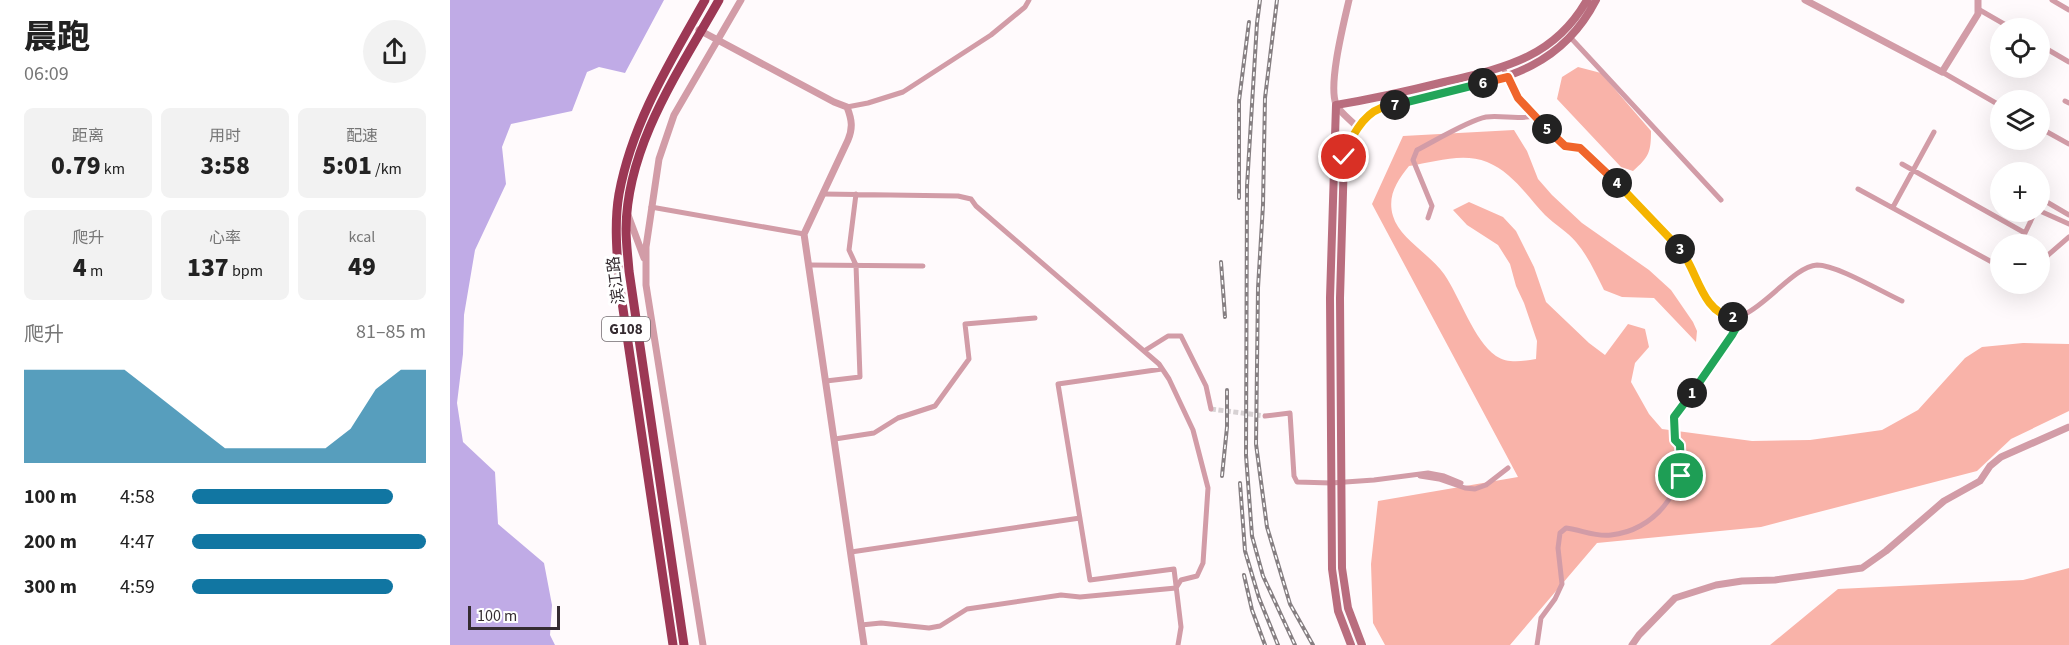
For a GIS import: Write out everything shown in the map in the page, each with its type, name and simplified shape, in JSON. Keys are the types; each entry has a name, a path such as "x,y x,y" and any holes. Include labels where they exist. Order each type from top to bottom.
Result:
{"highway":[{"name":"滨江路","path":"673,645 619,282 616,233 619,195 630,148 650,100 705,0"},
{"name":"滨江路","path":"684,645 629,271 626,229 630,195 644,143 659,107 719,0"}],"main road":[{"path":"1351,645 1338,611 1333,583 1330,298 1336,105 1383,97 1503,68 1527,58 1554,40 1570,24 1587,0"},
{"path":"1362,645 1348,608 1343,582 1340,298 1344,157 1358,128 1382,107 1508,77 1539,62 1570,37 1596,0"}],"street":[{"path":"703,645 646,285 646,263 651,207 659,159 674,115 741,0"},
{"path":"690,26 847,107 903,92 992,35 1025,7 1029,0"},
{"path":"1349,0 1334,88 1336,105 1358,128"},
{"path":"1805,0 1990,100"},
{"path":"1942,72 1978,14 1978,0"},
{"path":"2052,0 2069,10"},
{"path":"1978,9 1994,18"},
{"path":"1570,37 1721,200"},
{"path":"2050,51 2069,62"},
{"path":"1503,68 1518,98 1533,116 1565,146 1580,148 1591,157 1682,251 1706,297 1718,312 1736,318 1748,314 1796,273 1815,265 1836,269 1902,301"},
{"path":"847,107 853,129 804,234 864,645"},
{"path":"1428,218 1432,206 1413,160 1417,150 1482,118 1500,115 1524,118 1533,116"},
{"path":"1893,207 1934,132"},
{"path":"2050,134 2069,144"},
{"path":"1902,164 1990,213"},
{"path":"1858,189 1990,262"},
{"path":"823,194 958,196 971,200 1162,369 1193,430 1208,488 1203,563 1197,576 1181,580 1176,588"},
{"path":"826,381 860,377 856,265 849,250 856,194"},
{"path":"2050,204 2069,215"},
{"path":"651,207 804,234"},
{"path":"628,214 646,263"},
{"path":"2050,215 2069,224"},
{"path":"2006,222 2025,233 2030,222"},
{"path":"2050,253 2069,237"},
{"path":"809,265 923,266"},
{"path":"835,439 874,433 898,418 935,406 969,359 965,324 1035,318"},
{"path":"1537,645 1541,618 1555,599 1562,584 1558,548 1560,533 1566,528 1593,535 1609,536 1631,532 1662,510 1678,487 1681,476 1680,445 1675,440 1674,417 1722,353 1736,328 1736,318"},
{"path":"1144,351 1168,336 1181,336 1206,386 1211,408"},
{"path":"1162,369 1058,384 1090,580 1174,569 1181,627 1178,645"},
{"path":"1264,416 1290,413 1294,476 1297,482 1331,483 1434,473 1461,483"},
{"path":"1632,645 1638,635 1675,598 1716,585 1775,580 1862,568 1886,551 1944,501 1980,481 1990,466 2001,457 2069,427"},
{"path":"1410,476 1439,479 1475,489 1486,485 1508,468"},
{"path":"851,552 1080,518"},
{"path":"861,625 881,623 929,628 940,626 968,609 1061,595 1080,597 1176,588"}],"shaded area":[{"path":"450,0 664,0 625,73 599,67 587,72 572,111 511,124 502,147 506,184 475,250 464,315 463,354 457,403 463,442 495,472 498,524 544,563 552,605 550,635 555,645 450,645"},
{"path":"1578,67 1601,73 1651,131 1648,154 1633,171 1621,167 1557,99 1562,77"},
{"path":"1514,130 1527,151 1538,179 1552,195 1582,223 1649,270 1671,290 1697,331 1696,342 1654,298 1622,297 1604,290 1576,242 1545,215 1512,178 1496,166 1478,159 1458,158 1409,166 1392,195 1391,209 1396,224 1444,274 1474,330 1488,349 1501,359 1516,361 1536,359 1537,341 1510,264 1498,245 1467,225 1453,210 1469,202 1503,217 1516,231 1534,267 1546,302 1605,355 1628,324 1645,329 1649,347 1635,363 1631,382 1649,414 1662,429 1752,441 1810,440 1882,430 1918,410 1965,358 1982,347 2023,343 2069,344 2069,411 2011,439 1977,471 1761,527 1597,543 1510,645 1385,645 1373,623 1371,564 1378,501 1518,477 1372,204 1403,136"},
{"path":"2069,568 2069,645 1770,645 1838,589 2023,580"}],"tunnel":[{"path":"1211,409 1265,416"}],"railway":[{"path":"1260,0 1247,186 1246,455 1252,536 1263,576 1295,645"},
{"path":"1277,0 1265,98 1263,205 1258,288 1256,444 1267,527 1290,604 1313,645"},
{"path":"1239,198 1239,101 1249,22"},
{"path":"1221,262 1225,317"},
{"path":"1222,476 1227,427 1227,390"},
{"path":"1240,483 1245,551 1259,598 1278,645"},
{"path":"1244,575 1252,610 1265,645"}],"route":[{"path":"1344,157 1358,128 1382,107 1508,77 1518,98 1533,116 1565,146 1580,148 1591,157 1682,251 1706,297 1718,312 1736,318 1736,328 1722,353 1674,417 1675,440 1680,445 1681,476"}]}
